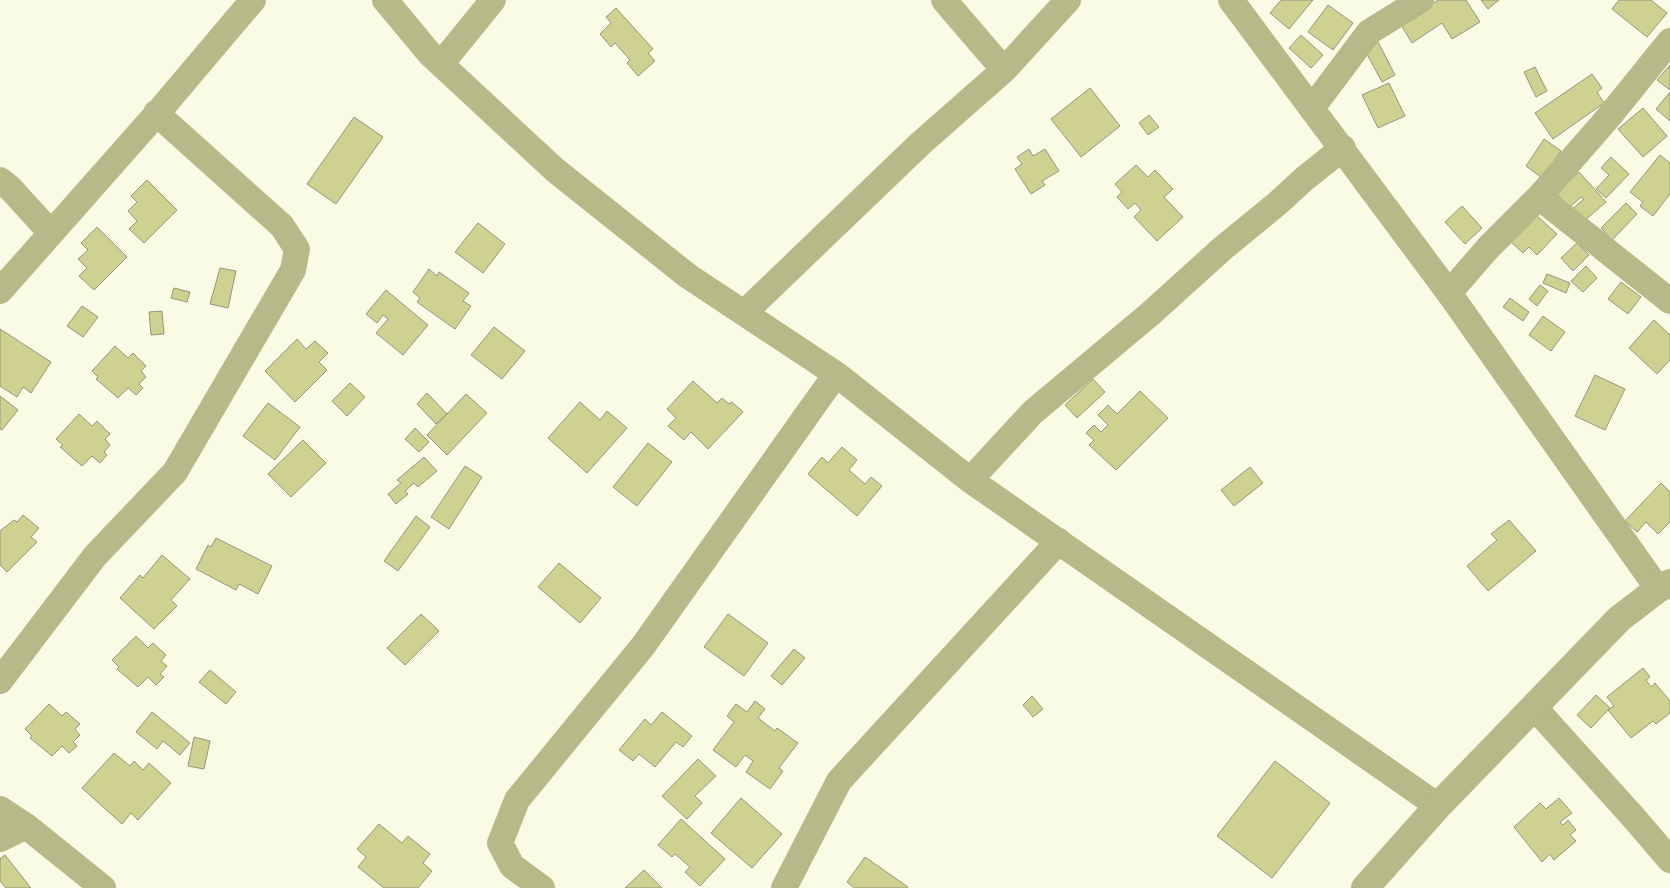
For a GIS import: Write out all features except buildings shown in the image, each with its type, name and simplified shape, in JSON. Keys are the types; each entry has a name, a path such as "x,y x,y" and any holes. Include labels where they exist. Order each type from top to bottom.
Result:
{"street":[{"path":"0,291 253,0"},
{"path":"385,0 430,54 555,170 688,276 836,374 970,480 1438,806"},
{"path":"441,64 493,0"},
{"path":"944,0 1004,70"},
{"path":"745,312 921,144 1004,70 1068,0"},
{"path":"1231,0 1343,148 1664,586 1619,619 1438,806 1365,888"},
{"path":"1312,108 1369,32 1421,0"},
{"path":"1449,293 1488,248 1539,197 1607,119 1670,41"},
{"path":"0,681 95,556 175,472 293,270 297,249 282,226 156,113"},
{"path":"970,480 1033,412 1150,314 1223,248 1278,204 1304,179 1343,148"},
{"path":"0,180 10,188 51,233"},
{"path":"1539,197 1670,301"},
{"path":"542,888 512,866 500,843 517,800 643,646 836,374"},
{"path":"784,888 839,781 1059,541"},
{"path":"1534,707 1670,860"},
{"path":"0,809 26,826 103,888"},
{"path":"0,839 26,826"}]}
